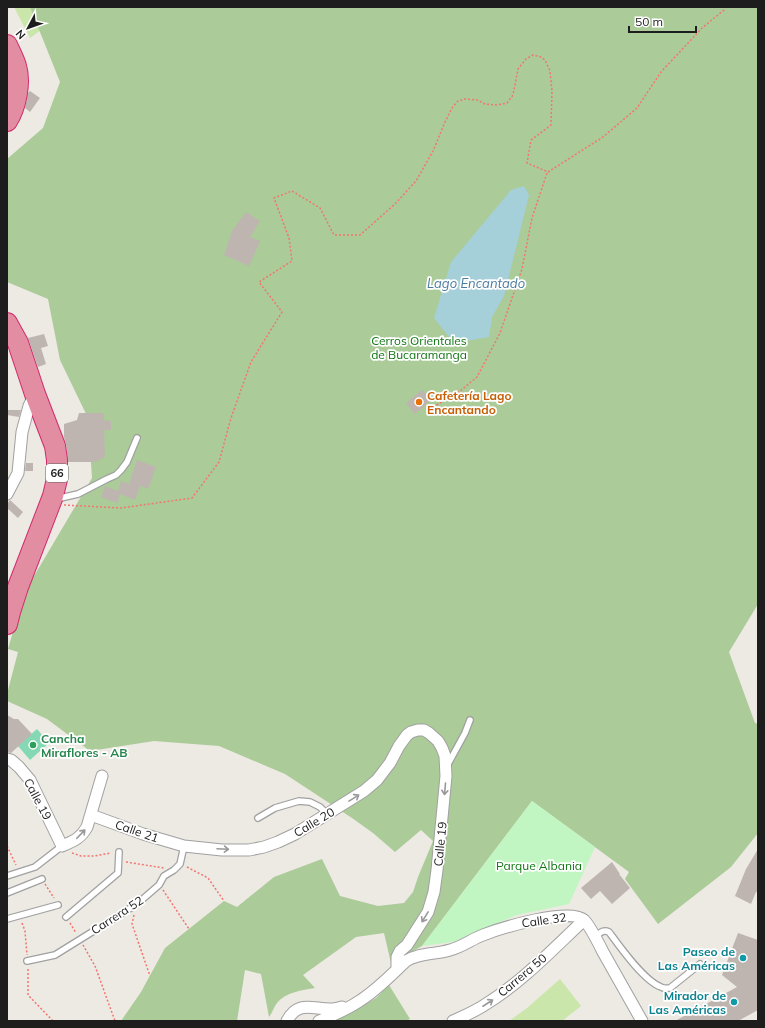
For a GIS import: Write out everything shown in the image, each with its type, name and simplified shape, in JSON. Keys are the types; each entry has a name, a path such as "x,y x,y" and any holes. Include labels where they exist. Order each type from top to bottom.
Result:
{"highway":[{"path":"7,45 16,66 18,78 16,99 7,121"},
{"name":"66","path":"7,323 18,343 35,394 55,446 57,479 54,491 18,587 7,624"}],"street":[{"path":"7,494 18,473 22,432 29,406 35,394"},
{"name":"Calle 19","path":"397,969 397,957 400,951 407,945 428,912 434,892 445,791 446,767 445,756 442,748 434,737 424,730 411,732"},
{"name":"Calle 20","path":"184,846 222,850 249,850 278,842 295,834 364,792 377,780 390,763 399,746 411,732"},
{"name":"Calle 19","path":"7,759 11,760 19,767 30,780 62,846"},
{"path":"62,846 83,835 91,815 102,776"},
{"name":"Calle 21","path":"91,815 143,834 184,846"},
{"name":"Calle 32","path":"319,1021 345,1010 356,1003 376,989 412,957 421,954 450,950 482,935 509,926 565,916 584,920 595,937 639,1020"},
{"name":"Carrera 50","path":"453,1021 486,1005 505,991 584,920"},
{"path":"287,1021 289,1016 301,1007 309,1006 332,1009 356,1003"}],"lane":[{"path":"50,502 78,494 107,478 116,475 122,470 127,462 137,438"},
{"path":"446,767 465,733 470,720"},
{"path":"258,818 275,808 299,801 310,802 320,807 327,814"},
{"path":"7,876 35,867 62,846"},
{"path":"180,864 184,846"},
{"path":"66,917 118,873 119,852"},
{"name":"Carrera 52","path":"27,961 55,955 137,904 160,885 164,876 180,864"},
{"path":"7,893 42,879"},
{"path":"7,919 58,904"},
{"path":"595,937 603,931 609,932 640,972 659,987 670,988 700,964"}],"path":[{"path":"433,407 459,392 477,376 500,333 522,268 532,218 548,172 603,137 637,108 661,72 702,28 724,10 725,7"},
{"path":"50,502 121,508 192,498 219,462 231,418 251,362 282,312 259,282 292,261 289,238 274,198 292,191 320,208 334,235 360,235 395,204 416,180 433,151 452,108 458,101 465,99 477,100 486,104 497,106 507,103 513,95 518,69 526,59 533,55 546,60 550,71 552,90 551,125 531,140 527,163 548,172"},
{"path":"7,846 19,872"},
{"path":"62,846 69,852 81,856 94,856 119,852"},
{"path":"119,861 174,870"},
{"path":"180,864 208,878 224,901"},
{"path":"160,885 189,929"},
{"path":"137,904 132,924 150,976"},
{"path":"19,916 25,931 28,996 53,1021"},
{"path":"80,939 95,966 115,1021"}],"green space":[{"path":"14,7 73,7 30,38"},
{"name":"Cerros Orientales de Bucaramanga","path":"30,7 758,7 758,604 729,652 755,723 758,724 758,833 731,867 658,924 625,879 629,872 532,801 422,946 391,963 384,933 356,937 303,975 315,988 294,992 285,996 277,1003 269,1017 261,974 245,970 237,1021 121,1021 141,992 165,948 224,901 237,907 274,877 322,859 340,896 378,906 404,903 413,892 433,841 421,830 395,852 373,833 352,818 285,774 219,746 154,741 90,751 47,719 7,701 7,694 18,652 8,649 24,593 92,478 88,418 60,360 48,299 7,282 7,159 43,128 60,82"},
{"name":"Cancha Miraflores - AB","path":"37,729 49,743 30,760 18,746"},
{"name":"Parque Albania","path":"532,801 595,847 569,904 517,915 453,942 422,946"},
{"path":"560,979 581,1006 562,1021 509,1021 527,1008"},
{"path":"389,985 410,1019 406,1021 334,1021 376,998"}],"water":[{"name":"Lago Encantado","path":"524,186 529,195 504,296 492,317 489,337 454,343 434,318 451,262 511,190"}],"building":[{"path":"30,91 40,98 30,112 25,108 28,93"},
{"path":"246,212 260,221 250,237 260,241 249,266 224,255 232,231"},
{"path":"44,334 48,346 41,348 46,364 38,367 28,338"},
{"name":"Cafetería Lago Encantando","path":"422,390 431,400 415,414 406,403"},
{"path":"7,410 21,410 19,417 7,415"},
{"path":"79,413 103,413 104,420 111,421 111,430 104,430 105,457 95,462 68,462 64,437 64,424 77,420"},
{"path":"137,460 156,467 148,489 140,486 135,500 120,494 117,503 101,497 105,486 118,491 121,481 129,484"},
{"path":"26,463 33,463 33,471 25,471"},
{"path":"10,500 23,512 18,518 7,508 7,504"},
{"path":"7,715 14,719 18,719 32,734 11,753 7,752"},
{"path":"758,849 758,892 756,892 751,904 735,896 746,869"},
{"path":"612,862 630,888 612,904 600,891 591,899 581,888"},
{"path":"738,933 758,940 758,1010 738,1021 675,1021 737,987 722,975"}],"place":[{"name":"Cafetería Lago Encantando","path":"419,402"},
{"name":"Cancha Miraflores - AB","path":"33,745"},
{"name":"Paseo de Las Américas","path":"743,958"},
{"name":"Mirador de Las Américas","path":"734,1002"}]}
